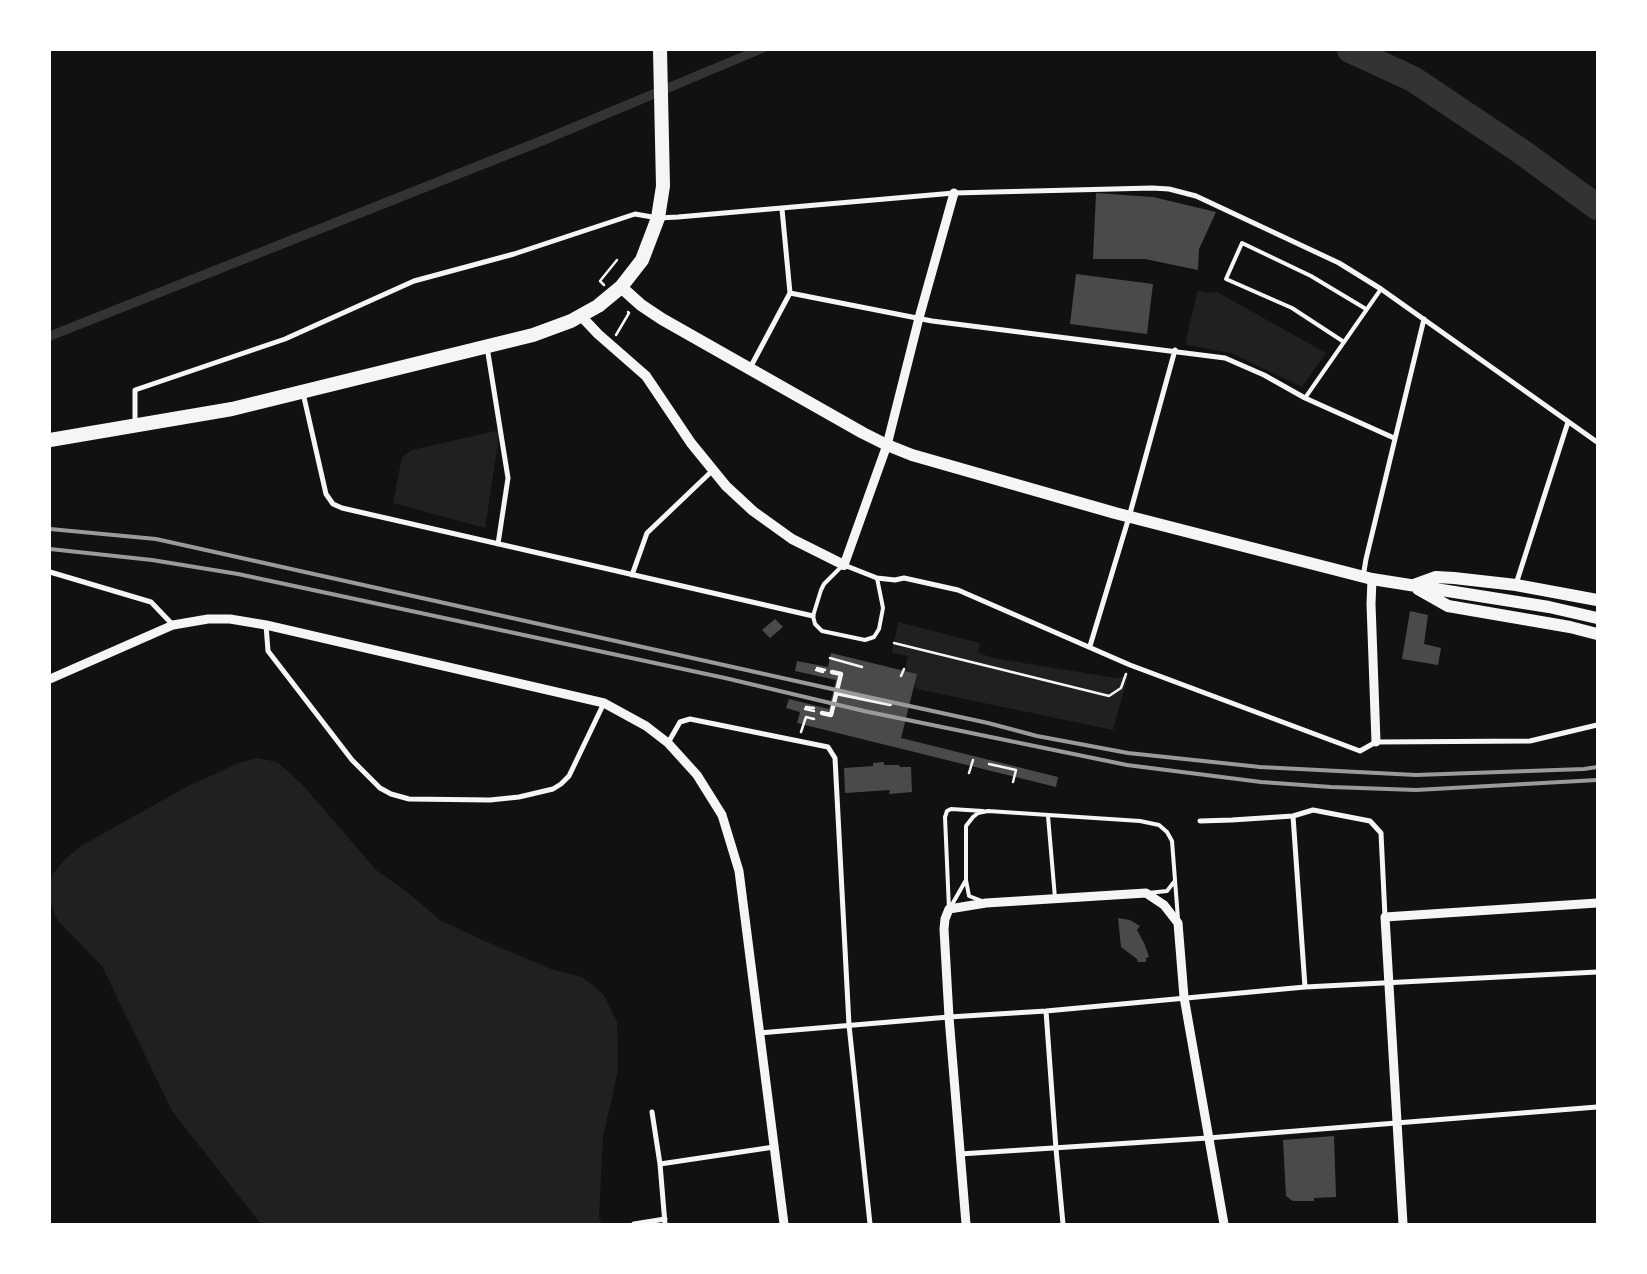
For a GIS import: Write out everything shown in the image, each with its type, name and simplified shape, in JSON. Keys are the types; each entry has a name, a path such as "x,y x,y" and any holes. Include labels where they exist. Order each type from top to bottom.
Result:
{"highway":[{"path":"50,440 232,409 303,392 548,331 598,306 621,287 642,260 654,233 658,218 663,186 660,50"}],"main road":[{"path":"621,287 636,301 662,319 886,445 912,455 1129,517 1368,578 1548,607 1597,618"},
{"path":"581,316 598,334 646,376 712,471 726,486 754,511 792,539 844,565"},
{"path":"1412,586 1436,577 1516,585 1597,600"},
{"path":"1412,586 1448,606 1570,627 1597,634"}],"street":[{"path":"135,426 135,390 285,339 414,281 514,254 636,214 658,218 954,194 1152,188 1187,194 1214,204 1339,264 1381,289 1597,442"},
{"path":"954,194 886,445 844,565 877,578 895,580 904,578 958,590 1130,665 1350,749 1360,751 1376,742 1530,741 1597,725"},
{"path":"749,369 790,294 782,209"},
{"path":"790,294 919,318 1225,358 1305,398 1394,438"},
{"path":"1376,742 1371,604 1366,559 1424,319"},
{"path":"487,346 508,478 498,544"},
{"path":"1090,646 1129,517 1175,350"},
{"path":"303,392 326,494 333,504 342,508 813,616"},
{"path":"1516,585 1568,422"},
{"path":"632,575 647,533 712,471"},
{"path":"50,572 151,602 173,625"},
{"path":"50,679 173,625 208,619 222,619 266,625 604,703 646,726 668,743 697,775 722,815 739,871 784,1224"},
{"path":"266,625 268,651 352,760 380,788 391,794 408,799 490,800 519,797 553,789 562,784 569,776 604,703"},
{"path":"822,712 832,713 842,674 832,673"},
{"path":"836,693 890,704"},
{"path":"668,743 680,722 690,719 828,747 835,758 849,1025 870,1224"},
{"path":"1200,820 1293,816 1313,810 1370,821 1381,833 1403,1224"},
{"path":"1293,816 1304,987"},
{"path":"966,1224 949,1017 944,929 949,909 986,903 1146,893 1164,906 1178,923 1184,997 1224,1224"},
{"path":"1385,917 1597,903"},
{"path":"759,1033 1046,1011 1304,987 1597,972"},
{"path":"1046,1011 1063,1224"},
{"path":"960,1154 1208,1138 1597,1107"},
{"path":"634,1224 665,1222 660,1164 652,1112"},
{"path":"660,1164 774,1147"}],"lane":[{"path":"1344,342 1292,308 1226,279 1242,244 1311,276 1366,309"},
{"path":"1305,398 1381,289"},
{"path":"844,565 824,584 821,590 813,616 814,624 822,631 865,640 874,636 879,629 883,608 877,578"},
{"path":"949,909 945,817 947,811 951,809 1140,821 1159,825 1167,832 1172,841 1178,923"},
{"path":"986,903 968,896 966,880 966,826 973,817 988,812"},
{"path":"1048,816 1055,898"},
{"path":"949,909 966,880"},
{"path":"1146,893 1167,891 1174,882"}],"path":[{"path":"600,281 617,260"},
{"path":"614,340 629,313"},
{"path":"894,643 1109,696 1120,688 1130,665"},
{"path":"830,658 862,667"},
{"path":"902,676 904,669"},
{"path":"799,736 806,717"},
{"path":"969,773 973,760"},
{"path":"989,764 1016,770 1013,782"}],"shaded area":[{"path":"747,50 770,50 547,144 50,341 50,331 543,135"},
{"path":"1198,290 1208,293 1217,292 1326,353 1302,387 1231,353 1187,345 1186,339"},
{"path":"500,430 485,528 393,503 402,457 412,450"},
{"path":"898,622 980,643 978,653 994,658 1115,678 1128,676 1113,730 917,689 905,669 908,656 892,653"},
{"path":"257,758 277,762 301,783 376,870 406,891 440,920 551,969 582,977 604,995 617,1022 618,1070 603,1137 599,1217 602,1224 261,1224 172,1111 102,966 58,921 50,903 50,878 63,861 81,846 188,786 239,763"}],"building":[{"path":"1096,193 1153,197 1216,212 1199,249 1198,270 1145,259 1093,259"},
{"path":"1076,274 1153,284 1147,334 1070,324"},
{"path":"1410,611 1428,615 1424,644 1441,648 1438,665 1402,659"},
{"path":"775,619 783,627 770,638 762,630"},
{"path":"831,653 917,674 901,738 1058,777 1056,787 797,723 800,712 786,708 789,699 829,709 836,680 795,671 797,661 828,667"},
{"path":"884,762 884,765 911,767 912,792 889,794 890,790 845,793 844,768 873,766 873,763"},
{"path":"1118,918 1130,920 1140,926 1137,930 1149,957 1146,958 1146,962 1138,962 1137,959 1121,947"},
{"path":"1334,1136 1336,1197 1314,1198 1314,1201 1293,1201 1286,1196 1283,1140"}],"waterway":[{"path":"1350,50 1413,79 1522,152 1597,207"}],"railway":[{"path":"50,529 156,539 988,723 1037,736 1128,753 1260,767 1416,775 1597,767"},
{"path":"50,549 152,560 238,574 725,678 864,711 1127,765 1261,782 1416,790 1597,780"}]}
